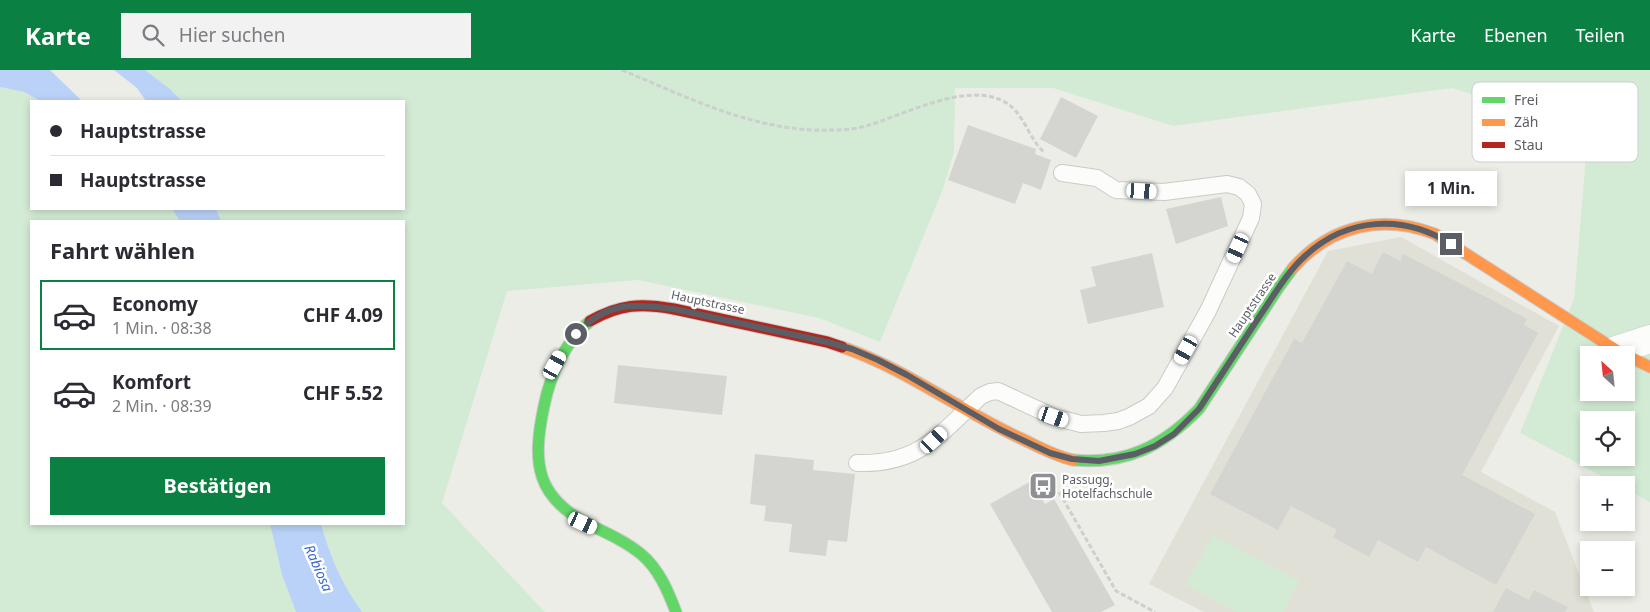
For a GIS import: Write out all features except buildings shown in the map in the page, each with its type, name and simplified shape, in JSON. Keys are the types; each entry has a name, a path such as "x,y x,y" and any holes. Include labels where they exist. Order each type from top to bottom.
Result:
{"street":[{"name":"Hauptstrasse","path":"676,612 664,582 641,554 612,536 583,523 556,502 541,475 537,460 537,442 547,390 555,365 567,344 584,325 605,311 626,305 650,305 674,309 820,340 852,349 878,360 999,429 1050,453 1085,461 1117,459 1135,454 1155,446 1174,434 1199,409 1283,282 1304,256 1326,240 1348,230 1369,225 1393,223 1412,226 1435,234 1610,346"},
{"path":"1627,346 1650,338"},
{"name":"Hauptstrasse","path":"1635,360 1650,367"}],"lane":[{"path":"856,463 879,463 912,454 934,440 981,396 994,391 1054,417 1081,424 1118,421 1129,417 1149,406 1165,388 1208,311 1251,218 1253,204 1245,190 1234,185 1227,184 1164,192 1116,190 1097,178 1062,173"}],"path":[{"path":"622,70 741,117 765,123 813,130 864,127 922,107 962,96 979,95 991,97 1002,100 1014,108 1040,148 1056,163 1062,173"},
{"path":"1050,453 1059,494 1114,589 1122,596 1156,612"}],"shaded area":[{"path":"1401,237 1559,326 1481,472 1555,512 1580,576 1580,596 1588,596 1594,612 1204,612 1149,584 1328,251"}],"green space":[{"path":"145,70 1650,70 1650,502 1635,494 1635,476 1602,476 1583,466 1635,466 1635,411 1580,411 1580,465 1520,433 1574,299 1585,162 1638,162 1638,82 1472,82 1472,94 1452,88 1173,126 1053,88 955,88 954,152 943,189 880,342 819,318 638,280 507,291 442,503 545,612 361,612 337,570 321,525 405,525 405,220 221,220 216,210 405,210 405,100 181,100"},
{"path":"0,87 24,92 39,100 30,100 30,210 173,210 179,220 30,220 30,525 270,525 282,575 296,612 0,612"},
{"path":"1213,535 1299,581 1283,612 1236,612 1186,585"}],"water":[{"path":"0,70 50,70 81,100 39,100 24,92 0,87"},
{"path":"114,70 145,70 181,100 145,100 137,88"},
{"path":"173,210 216,210 221,220 179,220"},
{"name":"Rabiosa","path":"270,525 321,525 337,570 362,612 296,612 282,575"}],"traffic: fast":[{"path":"1073,460 1092,461 1127,456 1157,443 1185,422 1199,409 1293,268"},
{"path":"590,321 566,349 550,381 540,426 538,445 542,477 549,491 573,515 623,542 641,554 653,566 670,596 676,612"}],"traffic: slow":[{"path":"1293,268 1308,253 1324,242 1358,227 1396,225 1415,228 1435,234 1616,350 1650,367"},
{"path":"842,347 866,356 910,378 997,427 1059,456 1073,460"}],"traffic: jam":[{"path":"590,321 621,308 651,306 674,309 827,342 842,347"}],"place":[{"name":"Passugg, Hotelfachschule","path":"1043,486"}],"route":[{"path":"576,334 584,325 605,311 626,305 650,305 827,342 852,349 878,360 999,429 1050,453 1072,459 1099,461 1117,459 1155,446 1188,422 1199,409 1283,282 1304,256 1326,240 1348,230 1369,225 1393,223 1412,226 1435,234 1451,244"}]}
